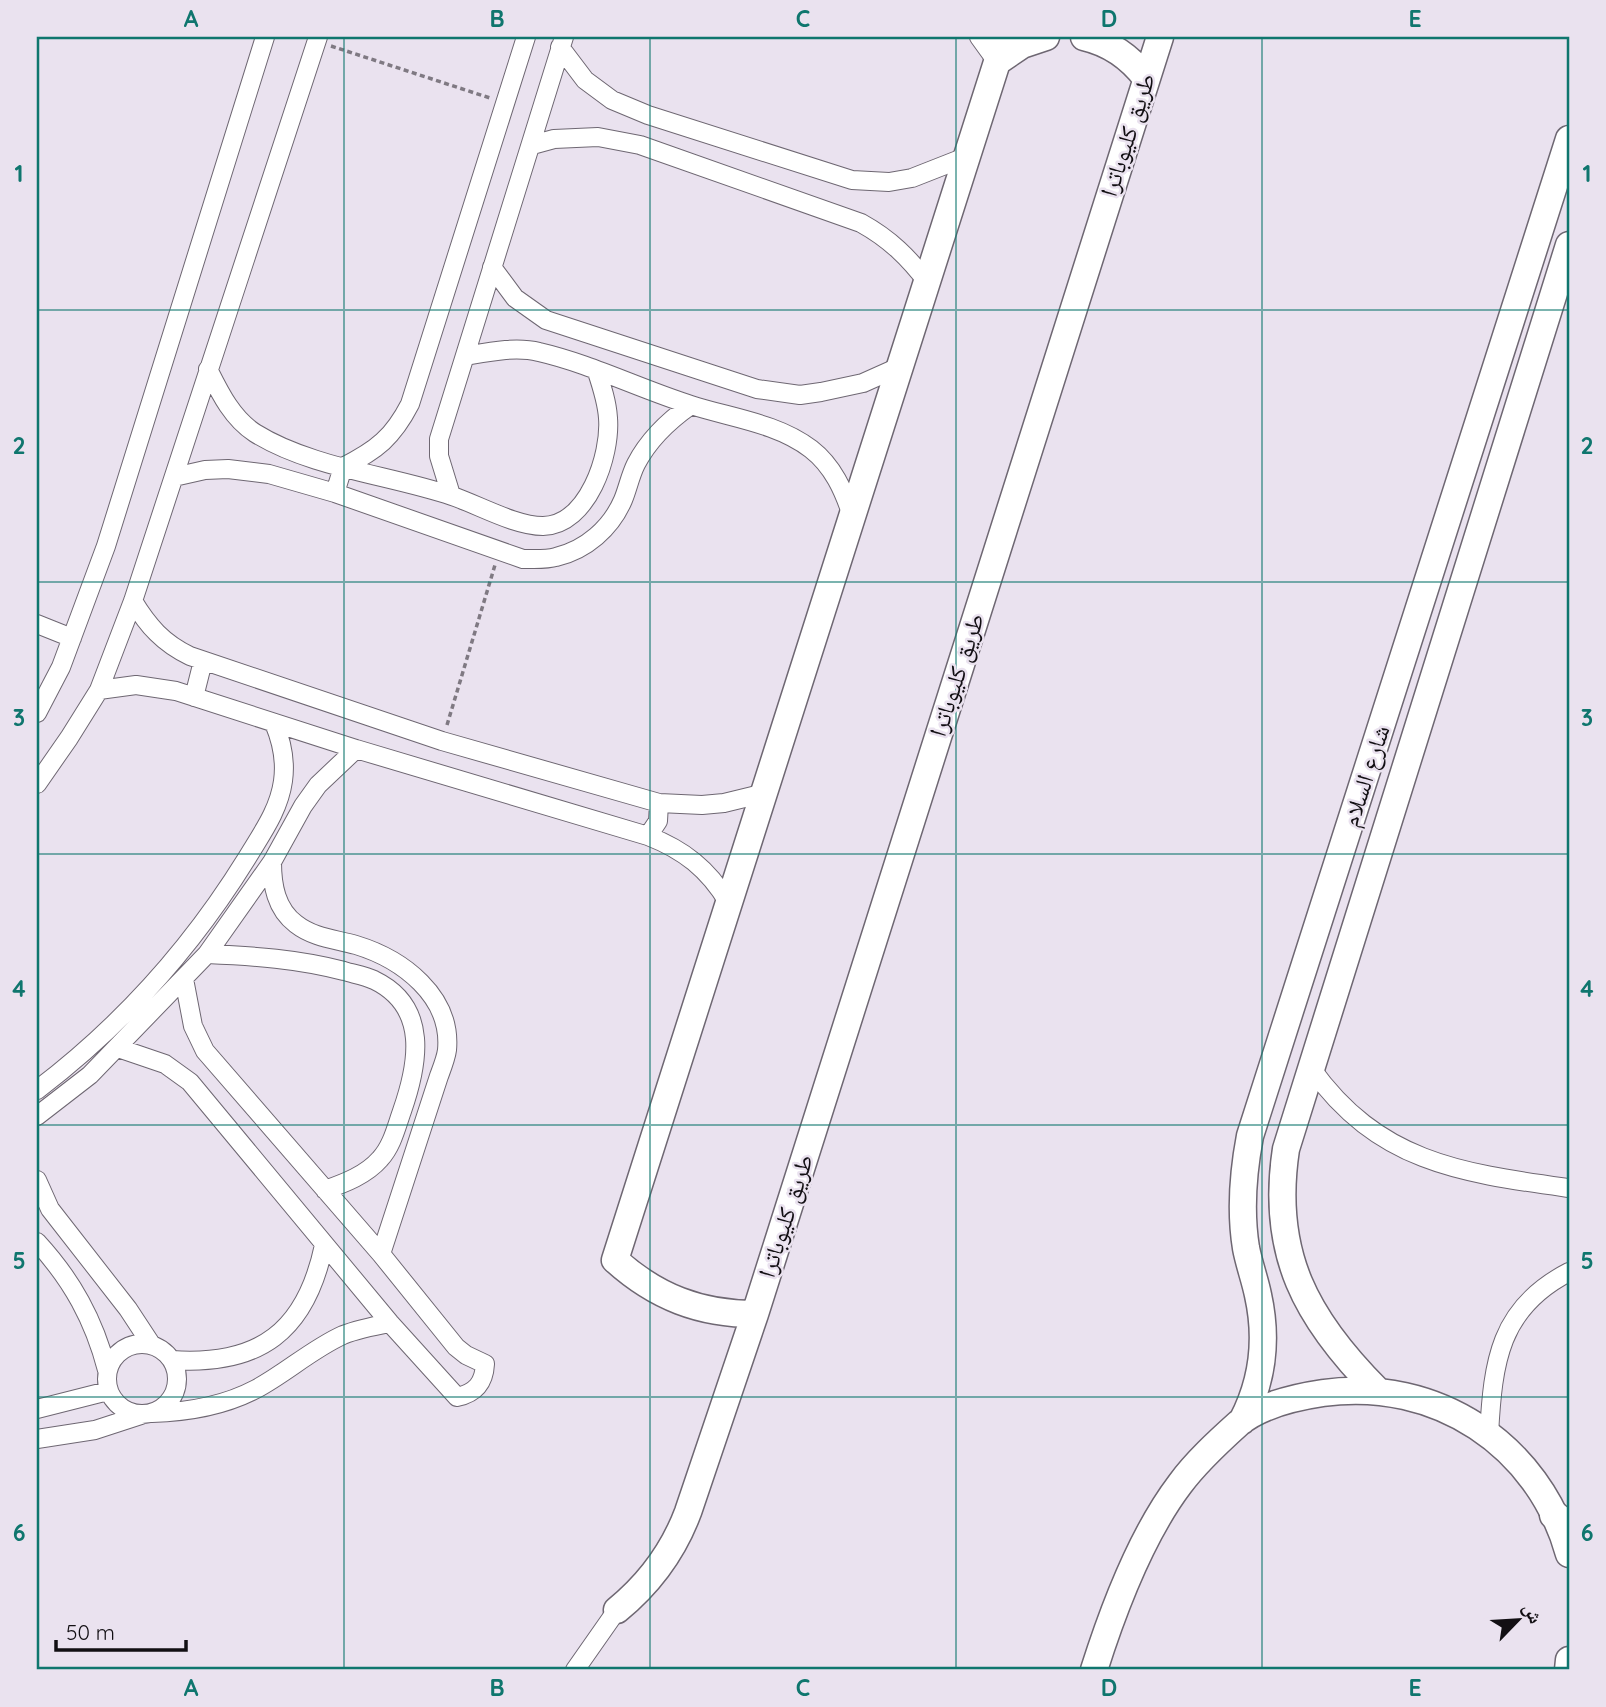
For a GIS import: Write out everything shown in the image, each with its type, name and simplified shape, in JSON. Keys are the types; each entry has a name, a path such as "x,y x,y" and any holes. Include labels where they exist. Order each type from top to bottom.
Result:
{"main road":[{"path":"755,1314 716,1312 679,1302 645,1284 615,1260 1001,49 1046,37"},
{"path":"1084,37 1118,50 1138,67 1146,78"},
{"name":"طريق كليوباترا","path":"617,1610 646,1584 681,1532 755,1314 1160,37"},
{"name":"شارع السلام","path":"1242,1421 1255,1396 1262,1348 1261,1311 1246,1249 1244,1226 1244,1181 1250,1136 1569,139"},
{"name":"شارع السلام","path":"1378,1391 1345,1356 1316,1317 1300,1287 1286,1243 1281,1196 1286,1149 1569,245"},
{"path":"1398,678 1432,688"},
{"path":"1094,1670 1134,1564 1181,1482 1242,1421 1273,1405 1307,1395 1342,1390 1378,1391 1412,1397 1446,1409 1489,1434 1529,1473 1562,1521 1569,1554"},
{"path":"1568,1670 1569,1660"}],"street":[{"path":"37,713 48,696 107,546 265,37"},
{"path":"335,493 343,467 384,442 399,424 410,404 526,37"},
{"path":"979,37 1001,49"},
{"path":"37,784 99,690 133,601 317,39"},
{"path":"451,495 439,456 439,439 562,42"},
{"path":"562,42 585,80 612,100 648,115 852,180 889,182 912,178 968,156"},
{"path":"532,145 554,139 598,137 640,145 861,223 907,255 928,283"},
{"path":"492,267 514,298 546,320 757,389 800,395 843,388 883,376 901,366"},
{"path":"537,351 546,320"},
{"path":"465,356 489,352 537,351 691,405 788,435 811,449 831,469 844,493 852,517"},
{"path":"208,369 225,402 239,419 254,432 284,448 343,467 451,495 524,523 544,526 563,521 579,509 601,469 607,445 608,420 605,395 597,372"},
{"path":"174,477 205,470 248,470 335,493 523,559 555,558 584,546 608,526 648,445 675,417 691,405"},
{"path":"133,601 145,622 174,648 204,661 442,741 659,803 724,803 765,793"},
{"path":"37,624 72,638"},
{"path":"194,697 204,661"},
{"path":"99,690 136,685 158,687 648,836 668,844 703,868 728,902"},
{"path":"37,1090 107,1033 172,962 225,895 268,824 280,796 285,766 282,743 274,723"},
{"path":"37,1116 90,1075 207,954 272,862 303,806 318,785 356,749"},
{"path":"280,796 303,806"},
{"path":"648,836 658,821 659,803"},
{"path":"272,862 272,884 280,905 293,923 312,934 358,946 401,965 435,998 445,1023 447,1050 381,1254"},
{"path":"207,954 280,958 352,973 375,981 395,995 409,1015 416,1038 416,1063 388,1148 380,1160 368,1170 325,1190"},
{"path":"118,1048 165,1064 201,1093 324,1245 457,1397 469,1394 478,1387 484,1376 485,1364 456,1347 381,1254 223,1074 198,1039 189,1012 184,979"},
{"path":"1311,1068 1331,1095 1355,1118 1372,1132 1411,1154 1453,1168 1569,1188"},
{"path":"201,1093 223,1074"},
{"path":"37,1180 50,1209 128,1309 151,1344"},
{"path":"37,1242 66,1277 87,1311 99,1338 107,1370 108,1391 116,1403 127,1411 147,1414 179,1412 231,1400 256,1389 321,1346 343,1335 390,1323"},
{"path":"172,1360 209,1362 229,1359 267,1343 295,1317 306,1301 314,1284 324,1245"},
{"path":"1489,1434 1493,1376 1501,1343 1529,1300 1541,1289 1569,1272"},
{"path":"267,1343 285,1371"},
{"path":"37,1439 95,1430 147,1414 166,1405 175,1391 177,1376 172,1360 163,1350 151,1344 132,1344 116,1354 107,1370"},
{"path":"37,1409 108,1391"},
{"path":"575,1670 617,1610"}],"path":[{"path":"317,39 506,103"},
{"path":"442,741 499,551"}]}
